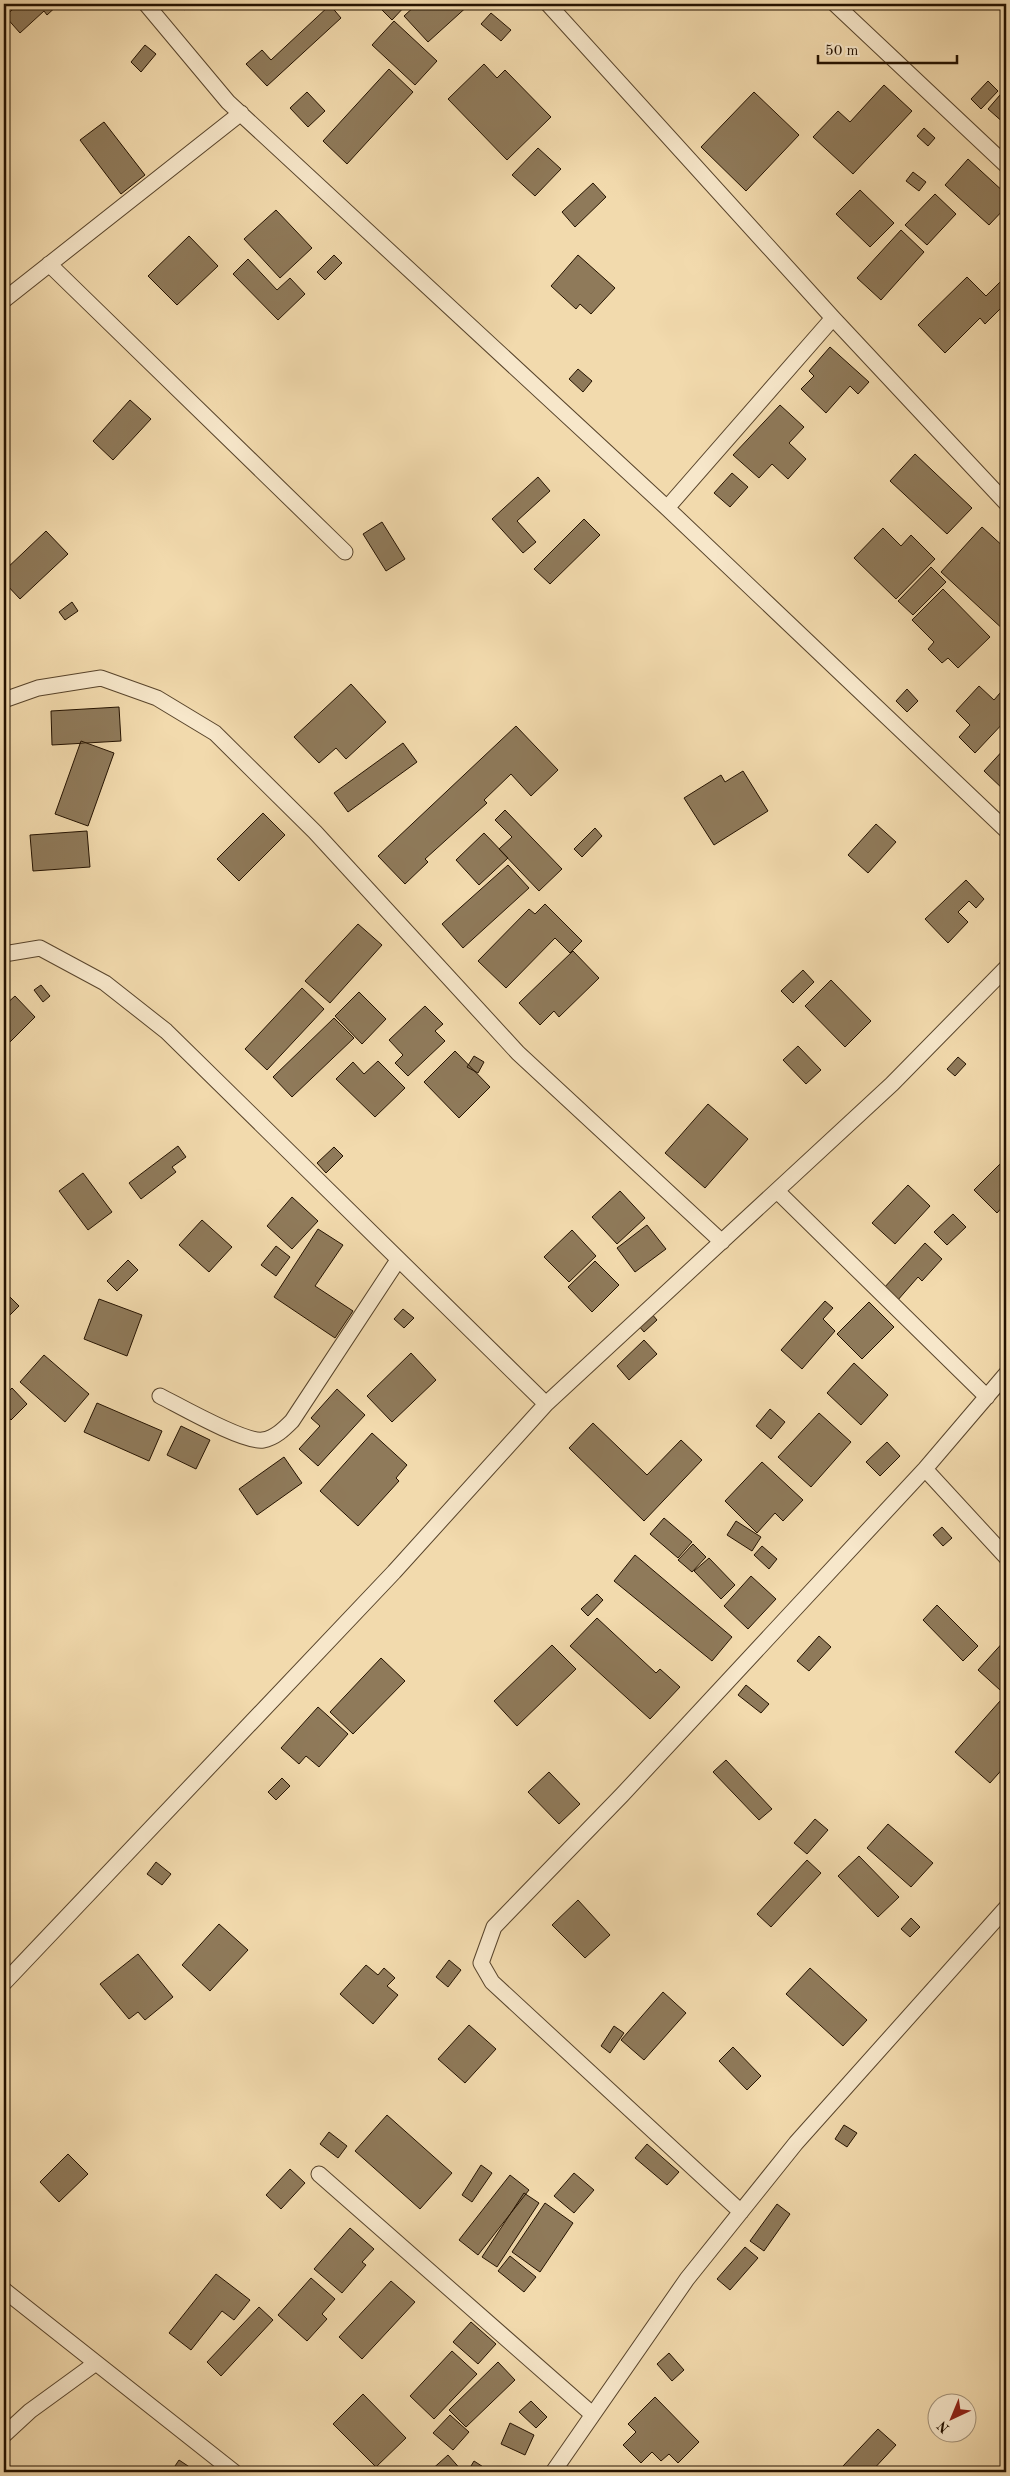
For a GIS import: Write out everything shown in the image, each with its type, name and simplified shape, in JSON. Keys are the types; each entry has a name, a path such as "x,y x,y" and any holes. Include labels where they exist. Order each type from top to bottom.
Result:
{"street":[{"path":"146,4 228,102 667,508 1006,830"},
{"path":"548,4 833,318 1006,503"},
{"path":"835,4 1006,165"},
{"path":"4,300 240,113"},
{"path":"49,264 346,552"},
{"path":"667,508 833,318"},
{"path":"4,700 38,688 101,678 157,698 215,733 315,832 518,1053 722,1242"},
{"path":"4,954 40,948 105,983 166,1031 546,1404"},
{"path":"4,1983 394,1572 546,1404 892,1084 1006,968"},
{"path":"777,1191 987,1397"},
{"path":"160,1396 245,1438 262,1441 273,1436 292,1421 398,1260"},
{"path":"741,2212 492,1982 481,1963 494,1927 622,1795 925,1469 1006,1374"},
{"path":"925,1469 1006,1557"},
{"path":"553,2472 687,2280 796,2143 1006,1908"},
{"path":"319,2174 592,2414"},
{"path":"4,2290 234,2472"},
{"path":"4,2435 30,2411 96,2363"}],"building":[{"path":"19,4 59,4 47,15 44,11 20,33 5,16"},
{"path":"178,4 190,4 185,10"},
{"path":"376,4 407,4 392,20"},
{"path":"417,4 470,4 428,42 404,16"},
{"path":"330,5 341,18 267,86 246,64 262,50 271,60"},
{"path":"491,13 511,30 501,41 481,24"},
{"path":"394,21 437,61 415,85 372,45"},
{"path":"145,45 156,54 141,72 131,62"},
{"path":"484,64 497,78 505,70 551,117 507,160 448,99"},
{"path":"389,69 413,92 347,164 323,141"},
{"path":"988,81 998,91 981,109 971,99"},
{"path":"884,85 912,111 853,174 813,137 838,111 850,122"},
{"path":"1006,88 1006,123 1005,124 988,109"},
{"path":"307,92 325,111 308,127 290,108"},
{"path":"754,92 799,135 746,191 701,147"},
{"path":"104,122 145,175 121,194 80,140"},
{"path":"924,128 935,138 928,146 917,136"},
{"path":"538,148 561,169 535,196 512,175"},
{"path":"968,159 1006,194 1006,207 989,225 945,185"},
{"path":"913,172 926,182 919,191 906,181"},
{"path":"593,183 606,197 575,227 562,212"},
{"path":"860,190 894,223 870,247 836,214"},
{"path":"935,194 956,214 927,245 905,225"},
{"path":"276,210 312,248 280,278 244,239"},
{"path":"901,230 924,252 881,300 857,278"},
{"path":"189,236 218,266 177,305 148,276"},
{"path":"334,255 342,263 325,280 317,272"},
{"path":"578,255 615,288 591,314 580,304 576,309 551,286"},
{"path":"248,259 277,290 290,278 305,294 278,320 233,274"},
{"path":"1006,276 1006,303 985,324 980,318 945,353 918,325 967,277 986,296"},
{"path":"830,347 869,382 858,394 850,386 826,413 801,389 814,376 809,371"},
{"path":"578,369 592,381 583,392 569,379"},
{"path":"130,400 151,419 113,460 93,441"},
{"path":"780,405 804,427 789,443 806,459 788,479 772,464 759,478 733,455"},
{"path":"915,454 972,508 947,534 890,481"},
{"path":"732,473 748,487 730,507 714,493"},
{"path":"538,477 550,491 517,521 536,542 523,553 492,519"},
{"path":"584,519 600,535 550,584 534,569"},
{"path":"382,522 405,559 386,571 363,534"},
{"path":"982,527 1006,549 1006,632 941,572"},
{"path":"883,528 901,546 911,535 935,559 896,599 854,558"},
{"path":"46,531 68,554 20,599 4,582 4,571"},
{"path":"931,567 946,582 913,615 898,601"},
{"path":"943,589 990,637 958,668 948,658 942,663 928,649 934,642 912,620"},
{"path":"72,602 78,611 65,620 59,612"},
{"path":"351,684 386,722 346,759 336,748 319,763 294,737"},
{"path":"979,686 994,700 1006,686 1006,720 975,753 959,737 970,725 956,711"},
{"path":"907,689 918,701 907,712 896,701"},
{"path":"119,707 121,741 52,745 51,711"},
{"path":"516,726 558,770 531,796 511,774 484,800 487,803 425,859 428,862 405,884 378,856"},
{"path":"81,741 114,753 88,826 55,814"},
{"path":"403,743 417,762 348,812 334,793"},
{"path":"1006,747 1006,792 984,771"},
{"path":"743,771 768,811 714,845 684,798 721,775 725,782"},
{"path":"505,810 562,869 539,891 499,849 512,837 495,820"},
{"path":"263,813 285,835 239,881 217,859"},
{"path":"876,824 896,842 868,873 848,855"},
{"path":"595,828 602,836 582,857 574,849"},
{"path":"87,831 90,867 33,871 30,835"},
{"path":"484,833 508,858 479,885 456,860"},
{"path":"508,865 529,888 463,948 442,924"},
{"path":"966,880 984,899 976,908 969,901 958,912 968,922 948,943 925,919"},
{"path":"545,904 582,941 570,953 555,938 506,988 478,961 529,909 535,914"},
{"path":"358,924 382,945 330,1003 305,981"},
{"path":"573,951 599,978 559,1017 554,1011 540,1025 519,1003"},
{"path":"803,970 814,982 793,1003 781,991"},
{"path":"831,980 871,1021 845,1047 805,1006"},
{"path":"41,985 50,996 43,1002 34,990"},
{"path":"302,988 324,1009 267,1070 245,1049"},
{"path":"359,992 386,1019 362,1044 335,1016"},
{"path":"15,996 35,1017 4,1048 4,1006"},
{"path":"425,1006 443,1024 435,1031 445,1041 408,1076 395,1063 403,1055 389,1040"},
{"path":"334,1018 354,1038 292,1097 273,1077"},
{"path":"798,1046 821,1070 806,1084 783,1060"},
{"path":"455,1051 490,1087 459,1118 424,1082"},
{"path":"474,1056 484,1062 478,1073 467,1067"},
{"path":"958,1057 966,1064 955,1076 947,1069"},
{"path":"378,1061 405,1088 375,1117 336,1079 353,1062 364,1074"},
{"path":"708,1104 748,1139 705,1188 665,1153"},
{"path":"178,1146 186,1157 172,1167 176,1172 141,1199 129,1183"},
{"path":"334,1147 343,1156 326,1173 317,1163"},
{"path":"1006,1158 1006,1203 997,1213 974,1190"},
{"path":"83,1173 112,1212 88,1230 59,1191"},
{"path":"908,1185 930,1206 895,1244 872,1223"},
{"path":"620,1191 645,1218 617,1244 592,1217"},
{"path":"292,1197 318,1221 292,1249 267,1226"},
{"path":"953,1214 966,1227 947,1245 934,1232"},
{"path":"202,1220 232,1247 209,1272 179,1245"},
{"path":"647,1225 666,1249 635,1272 617,1248"},
{"path":"318,1229 343,1245 315,1286 353,1311 335,1338 274,1297"},
{"path":"572,1230 596,1256 569,1282 544,1257"},
{"path":"925,1243 942,1259 922,1281 918,1277 897,1301 883,1289"},
{"path":"276,1246 290,1257 276,1276 261,1265"},
{"path":"128,1260 138,1270 117,1291 107,1281"},
{"path":"595,1261 619,1285 592,1312 568,1287"},
{"path":"4,1291 19,1306 4,1321"},
{"path":"99,1299 142,1315 127,1356 84,1339"},
{"path":"825,1301 833,1308 823,1319 835,1331 802,1369 781,1350"},
{"path":"869,1302 894,1327 862,1359 837,1334"},
{"path":"403,1309 414,1318 404,1328 394,1319"},
{"path":"651,1313 657,1320 644,1332 638,1325"},
{"path":"644,1340 657,1354 629,1380 617,1366"},
{"path":"411,1353 436,1380 392,1422 367,1396"},
{"path":"44,1355 89,1394 65,1422 20,1382"},
{"path":"854,1363 888,1395 861,1425 827,1393"},
{"path":"12,1388 27,1404 11,1420 4,1412 4,1396"},
{"path":"337,1389 365,1415 318,1466 299,1449 320,1426 311,1418"},
{"path":"97,1403 162,1431 149,1461 84,1432"},
{"path":"770,1409 785,1422 771,1439 756,1426"},
{"path":"819,1413 851,1442 811,1487 778,1457"},
{"path":"593,1423 647,1475 681,1440 702,1460 644,1521 569,1448"},
{"path":"181,1426 210,1440 196,1469 167,1455"},
{"path":"372,1433 407,1465 396,1478 399,1481 358,1526 320,1491"},
{"path":"887,1442 900,1456 880,1476 866,1462"},
{"path":"284,1457 302,1483 257,1515 239,1489"},
{"path":"762,1462 803,1500 783,1521 775,1513 757,1533 725,1501"},
{"path":"664,1518 692,1542 678,1558 650,1534"},
{"path":"736,1521 761,1537 752,1551 727,1535"},
{"path":"942,1527 952,1538 943,1546 933,1535"},
{"path":"693,1544 706,1557 692,1572 678,1560"},
{"path":"762,1546 777,1559 769,1569 754,1555"},
{"path":"635,1555 732,1637 712,1661 614,1581"},
{"path":"709,1558 735,1585 721,1599 694,1571"},
{"path":"751,1576 776,1599 748,1629 724,1606"},
{"path":"597,1594 603,1600 588,1616 581,1609"},
{"path":"937,1605 978,1646 963,1661 923,1620"},
{"path":"597,1618 656,1673 660,1669 680,1687 650,1719 570,1646"},
{"path":"819,1636 831,1647 809,1671 797,1661"},
{"path":"1006,1639 1006,1683 1000,1690 978,1670"},
{"path":"552,1645 576,1669 517,1726 494,1701"},
{"path":"381,1658 405,1681 353,1734 330,1712"},
{"path":"746,1685 769,1704 761,1713 738,1695"},
{"path":"1000,1701 1006,1707 1006,1765 990,1783 955,1752"},
{"path":"318,1707 348,1734 319,1767 306,1756 299,1764 281,1748"},
{"path":"726,1760 772,1809 759,1820 713,1772"},
{"path":"549,1772 580,1804 559,1824 528,1792"},
{"path":"282,1778 290,1786 276,1800 268,1792"},
{"path":"815,1819 828,1830 807,1854 794,1843"},
{"path":"888,1824 933,1863 911,1887 867,1848"},
{"path":"859,1856 899,1897 878,1917 838,1876"},
{"path":"807,1860 821,1873 771,1927 757,1914"},
{"path":"156,1862 171,1874 162,1885 147,1874"},
{"path":"578,1900 610,1935 585,1958 552,1925"},
{"path":"911,1918 920,1927 910,1937 901,1929"},
{"path":"219,1924 248,1950 210,1991 182,1965"},
{"path":"138,1954 173,1997 145,2020 138,2012 129,2019 100,1984"},
{"path":"449,1960 461,1970 448,1987 436,1977"},
{"path":"366,1965 378,1975 384,1968 395,1978 387,1986 398,1995 373,2024 340,1994"},
{"path":"810,1968 867,2020 843,2046 786,1994"},
{"path":"663,1992 686,2013 644,2060 621,2040"},
{"path":"469,2025 496,2049 465,2083 438,2059"},
{"path":"614,2026 624,2033 610,2053 601,2046"},
{"path":"733,2047 761,2076 747,2090 719,2061"},
{"path":"387,2115 452,2173 420,2209 355,2151"},
{"path":"844,2125 857,2133 847,2147 835,2139"},
{"path":"329,2132 347,2146 338,2158 320,2144"},
{"path":"647,2144 679,2172 667,2185 635,2158"},
{"path":"68,2154 88,2174 59,2202 40,2182"},
{"path":"481,2165 492,2173 472,2202 462,2195"},
{"path":"290,2169 305,2183 281,2209 266,2195"},
{"path":"574,2173 594,2190 574,2213 554,2196"},
{"path":"510,2175 529,2190 478,2255 459,2240"},
{"path":"524,2193 539,2203 497,2267 482,2257"},
{"path":"545,2203 573,2223 540,2272 512,2252"},
{"path":"777,2204 790,2214 764,2251 750,2241"},
{"path":"350,2228 374,2249 362,2262 366,2265 342,2293 314,2269"},
{"path":"745,2247 758,2258 730,2290 717,2279"},
{"path":"510,2256 536,2277 524,2292 498,2271"},
{"path":"216,2274 250,2300 234,2320 222,2311 191,2350 169,2333"},
{"path":"311,2278 335,2299 322,2314 327,2319 307,2341 278,2315"},
{"path":"391,2281 415,2302 362,2359 339,2337"},
{"path":"259,2307 273,2320 221,2376 207,2362"},
{"path":"471,2322 496,2344 478,2364 453,2342"},
{"path":"452,2351 477,2374 434,2419 410,2396"},
{"path":"669,2353 684,2370 672,2381 657,2364"},
{"path":"498,2362 515,2380 466,2427 449,2410"},
{"path":"363,2394 406,2438 376,2467 333,2424"},
{"path":"655,2397 699,2442 678,2463 669,2454 661,2461 652,2452 641,2463 623,2445 636,2432 628,2424"},
{"path":"531,2401 547,2417 536,2428 519,2412"},
{"path":"450,2415 469,2432 453,2450 433,2433"},
{"path":"510,2423 534,2435 525,2455 501,2444"},
{"path":"878,2429 896,2445 871,2472 850,2472 843,2466"},
{"path":"448,2455 463,2472 429,2472"},
{"path":"179,2460 191,2468 188,2472 171,2472"},
{"path":"474,2461 491,2472 468,2471"}]}
